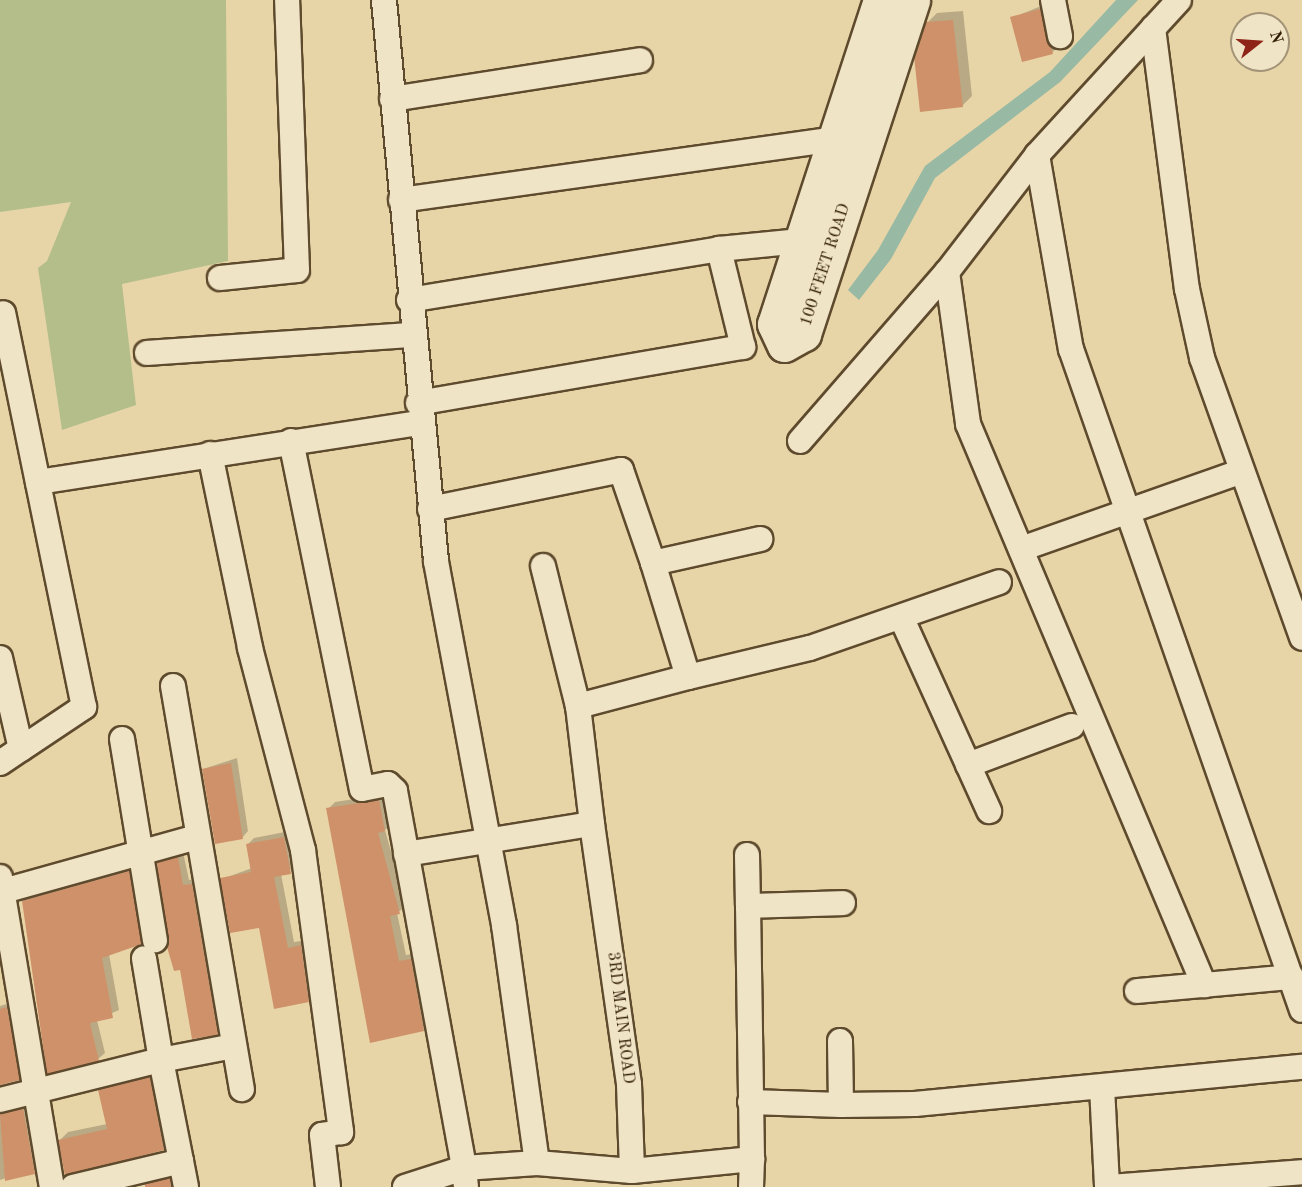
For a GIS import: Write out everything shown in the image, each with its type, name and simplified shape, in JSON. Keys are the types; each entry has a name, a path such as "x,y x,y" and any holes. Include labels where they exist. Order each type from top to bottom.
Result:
{"main road":[{"name":"100 FEET ROAD","path":"879,0 774,324 784,345 804,334 913,0"}],"street":[{"path":"220,278 297,270 287,0"},
{"path":"384,0 419,413 430,509 529,1077 537,1163"},
{"path":"1053,0 1060,36"},
{"path":"800,441 946,272 1037,155 1179,0"},
{"path":"1153,28 1187,289 1202,358 1302,638"},
{"path":"392,99 640,60"},
{"path":"401,200 834,139"},
{"path":"1037,155 1071,349 1302,1010"},
{"path":"409,300 719,249 801,241"},
{"path":"38,482 291,441 744,347 719,249"},
{"path":"946,272 968,424 1204,985"},
{"path":"0,763 84,707 3,313"},
{"path":"147,353 412,335"},
{"path":"291,441 362,789 394,787 465,1178"},
{"path":"210,454 250,648 303,850 341,1132 322,1135 328,1187"},
{"path":"430,509 621,470 688,677"},
{"path":"1021,549 1242,471"},
{"path":"652,563 760,539"},
{"name":"3RD MAIN ROAD","path":"543,566 578,706 628,1084 632,1171"},
{"path":"578,706 902,619 999,582"},
{"path":"902,619 988,812"},
{"path":"0,658 21,748"},
{"path":"173,686 197,837 242,1089"},
{"path":"968,765 1072,726"},
{"path":"122,739 142,852 149,949 161,1060 186,1187"},
{"path":"406,854 487,839 592,824"},
{"path":"52,1187 36,1090 9,1001 1,887 197,837"},
{"path":"747,855 751,1187"},
{"path":"748,906 843,903"},
{"path":"1137,991 1291,977"},
{"path":"840,1041 841,1105"},
{"path":"0,1100 161,1060 234,1046"},
{"path":"750,1102 841,1105 1102,1087 1302,1067"},
{"path":"1102,1087 1108,1187 1302,1172"},
{"path":"405,1187 465,1178 537,1163 632,1171 752,1159"},
{"path":"74,1187 181,1161"}],"shaded area":[{"path":"0,0 226,0 228,261 122,284 136,405 62,430 38,268 47,261 71,202 0,212"},
{"path":"1116,0 1138,0 1060,82 935,178 891,259 859,300 848,290 878,250 925,166 1050,72"}],"building":[{"path":"1040,9 1053,54 1022,62 1010,17"},
{"path":"953,20 963,107 920,112 914,56 925,22"},
{"path":"231,763 243,839 215,844 202,769"},
{"path":"379,800 385,831 378,833 400,914 390,916 399,961 411,959 424,1031 370,1043 326,808"},
{"path":"284,837 291,874 274,877 288,948 301,945 309,1002 274,1009 259,928 230,933 220,878 251,872 246,844"},
{"path":"178,857 183,885 192,884 218,1035 192,1039 180,970 174,971 167,947 157,863"},
{"path":"129,871 142,944 102,958 113,1018 90,1023 99,1061 47,1074 22,901"},
{"path":"7,1007 20,1080 0,1085 0,1009"},
{"path":"150,1077 164,1150 65,1176 58,1140 107,1129 98,1090"},
{"path":"23,1109 35,1174 5,1181 0,1114"},
{"path":"170,1178 171,1187 145,1187 145,1184"}]}
